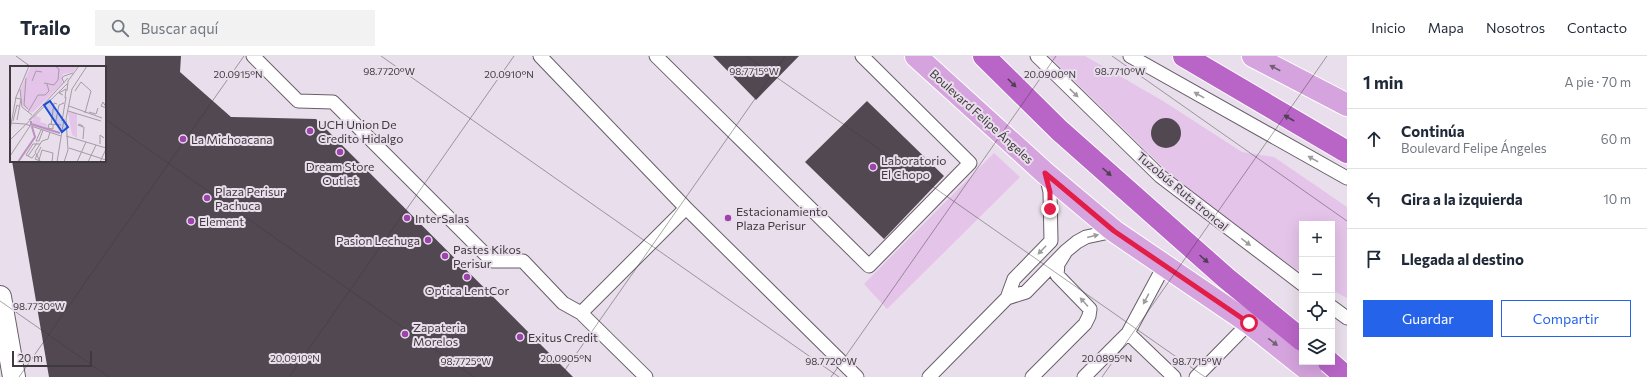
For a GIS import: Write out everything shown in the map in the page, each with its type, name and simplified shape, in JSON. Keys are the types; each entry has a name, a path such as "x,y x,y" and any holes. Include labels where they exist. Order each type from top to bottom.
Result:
{"highway":[{"path":"984,56 1059,130 1226,278 1299,338"},
{"path":"1184,56 1347,152"},
{"path":"1332,365 1346,377"}],"main road":[{"name":"Boulevard Felipe Ángeles","path":"916,56 1045,173 1114,231 1249,323 1317,377"},
{"path":"1253,56 1347,105"},
{"path":"1341,377 1347,373"}],"street":[{"path":"0,296 14,377"}],"lane":[{"path":"253,56 298,102 333,102 492,261 523,261 563,303 581,313 646,377"},
{"path":"540,56 686,208 858,377"},
{"path":"656,56 869,266 970,163 862,56"},
{"name":"Tuzobús Ruta troncal","path":"1036,56 1160,176 1299,282"},
{"path":"1130,56 1347,178"},
{"path":"929,377 1007,298 1014,279 1051,241 1050,192 1045,173"},
{"path":"581,313 686,208"},
{"path":"1007,298 1026,292 1066,251 1086,237 1114,231"},
{"path":"1032,377 1086,324 1089,316 1090,309 1057,275 1058,264 1066,251"},
{"path":"1084,377 1128,333 1164,266"},
{"path":"1335,309 1347,318"},
{"path":"1196,377 1249,323"},
{"path":"1128,333 1174,377"}],"shaded area":[{"path":"1049,56 1085,56 1163,101 1242,152 1274,157 1347,207 1347,298 1335,292 1335,221 1299,221 1299,271 1232,224 1168,172"},
{"path":"994,153 1020,177 887,309 864,284"}],"building":[{"name":"Plaza Perisur Pachuca","path":"105,56 181,56 180,72 231,117 316,119 573,377 49,377 12,162 106,162"},
{"path":"713,56 799,56 756,100"},
{"name":"Laboratorio El Chopo","path":"867,101 944,176 884,239 805,162"},
{"path":"1166,118 1177,122 1181,133 1177,144 1166,148 1155,144 1151,133 1155,122"}],"place":[{"name":"UCH Union De Credito Hidalgo","path":"310,131"},
{"name":"La Michoacana","path":"183,139"},
{"name":"Dream Store Outlet","path":"340,152"},
{"name":"Laboratorio El Chopo","path":"873,167"},
{"name":"Plaza Perisur Pachuca","path":"207,198"},
{"name":"InterSalas","path":"407,218"},
{"name":"Estacionamiento Plaza Perisur","path":"728,218"},
{"name":"Element","path":"191,221"},
{"name":"Pasion Lechuga","path":"428,240"},
{"name":"Pastes Kikos Perisur","path":"445,256"},
{"name":"Optica LentCor","path":"467,277"},
{"name":"Zapateria Morelos","path":"405,334"},
{"name":"Exitus Credit","path":"520,337"}],"route":[{"path":"1050,209 1050,192 1045,173 1114,231 1249,323"}]}
